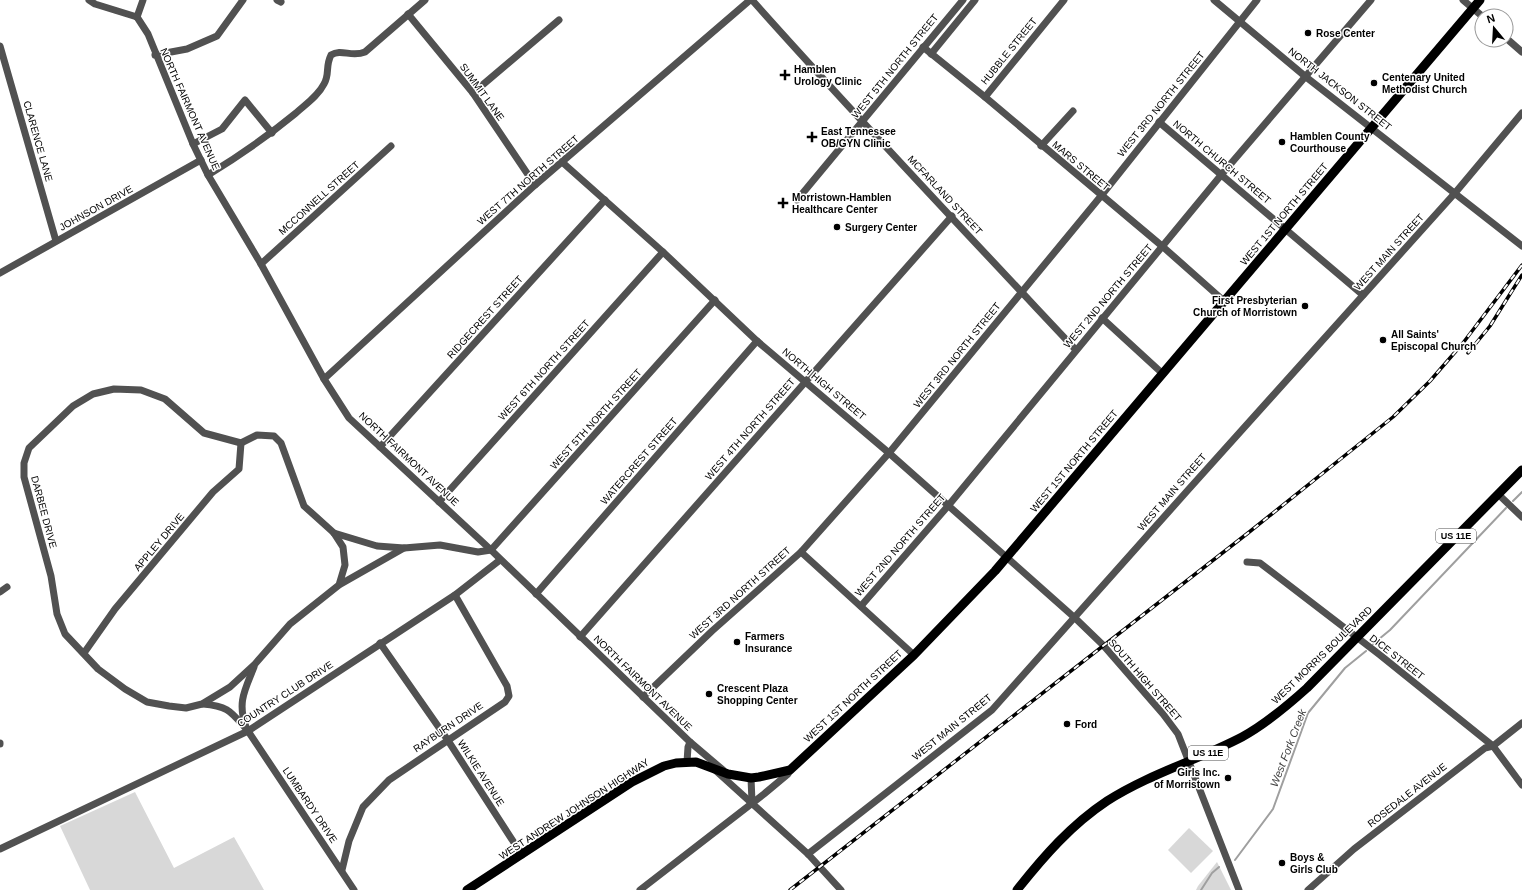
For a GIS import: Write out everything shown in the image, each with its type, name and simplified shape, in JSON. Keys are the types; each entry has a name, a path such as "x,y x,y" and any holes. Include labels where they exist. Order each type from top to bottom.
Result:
{"main road":[{"name":"WEST 1ST NORTH STREET","path":"790,770 914,655 962,607 1163,374 1371,126 1480,0"},
{"name":"WEST MORRIS BOULEVARD","path":"1017,890 1044,856 1086,817 1108,801 1152,776 1189,762 1232,742 1265,723 1295,699 1522,470"},
{"name":"WEST ANDREW JOHNSON HIGHWAY","path":"468,890 647,774 664,766 687,762 702,764 728,774 750,778 790,770"}],"street":[{"path":"89,0 95,4 137,17 143,0"},
{"path":"155,56 187,49 217,36 242,0"},
{"path":"208,176 272,133 314,98 324,85 327,78 326,64 331,55 340,52 357,55 365,52 425,0"},
{"name":"MCFARLAND STREET","path":"751,0 862,123 952,216 1076,350"},
{"name":"WEST 7TH NORTH STREET","path":"324,379 535,185 751,0"},
{"name":"WEST 5TH NORTH STREET","path":"797,200 963,0"},
{"path":"932,54 975,0"},
{"name":"HUBBLE STREET","path":"985,97 1064,0"},
{"name":"NORTH JACKSON STREET","path":"1214,0 1306,77 1371,126 1522,246"},
{"name":"WEST 3RD NORTH STREET","path":"643,697 712,631 801,552 889,453 1101,196 1257,0"},
{"name":"WEST 2ND NORTH STREET","path":"861,606 948,506 1222,174 1371,0"},
{"path":"1463,0 1473,8"},
{"name":"SUMMIT LANE","path":"408,14 473,93 535,185"},
{"name":"NORTH FAIRMONT AVENUE","path":"137,17 148,34 155,56 208,176 261,264 324,379 350,418 491,550 690,742 728,774"},
{"path":"473,93 559,20"},
{"path":"1514,45 1522,52"},
{"name":"CLARENCE LANE","path":"0,46 56,241"},
{"name":"MARS STREET","path":"923,47 985,97 1162,246 1224,301"},
{"path":"193,144 222,129 245,100 272,133"},
{"path":"1042,146 1073,110"},
{"name":"WEST MAIN STREET","path":"808,854 992,710 1455,193 1522,113"},
{"name":"NORTH CHURCH STREET","path":"1160,122 1363,295"},
{"name":"MCCONNELL STREET","path":"261,264 391,146"},
{"name":"JOHNSON DRIVE","path":"0,273 202,160"},
{"name":"NORTH HIGH STREET","path":"562,162 663,252 758,341 1007,556 1075,618"},
{"name":"RIDGECREST STREET","path":"380,447 605,200"},
{"name":"WEST 4TH NORTH STREET","path":"580,637 952,216"},
{"name":"WEST 6TH NORTH STREET","path":"439,502 663,252"},
{"name":"WEST 5TH NORTH STREET","path":"491,550 715,300"},
{"path":"1102,318 1163,374"},
{"name":"WATERCREST STREET","path":"536,594 758,341"},
{"name":"DARBEE DRIVE","path":"339,585 345,566 343,547 334,533 304,506 281,443 274,436 257,435 241,443 204,433 165,399 141,390 114,389 92,394 74,406 29,448 24,463 24,477 51,576 57,614 65,634 98,669 147,702 186,708 202,704 230,687 255,664 290,624 339,585 404,548"},
{"name":"APPLEY DRIVE","path":"84,653 115,608 213,492 239,469 241,443"},
{"path":"1498,494 1522,517"},
{"name":"DARBEE DRIVE","path":"334,533 377,546 404,548 440,544 478,552 491,550"},
{"path":"801,552 914,655"},
{"name":"COUNTRY CLUB DRIVE","path":"0,849 248,731 455,594 500,560"},
{"name":"DICE STREET","path":"1247,562 1260,563 1493,746 1522,785"},
{"path":"0,592 7,586"},
{"name":"RAYBURN DRIVE","path":"342,870 349,841 363,807 389,780 447,739 505,702 509,696 507,686 455,594"},
{"name":"SOUTH HIGH STREET","path":"1075,618 1103,645 1163,714 1178,734 1239,890"},
{"name":"WILKIE AVENUE","path":"380,643 447,739 522,855"},
{"path":"248,731 241,713 242,698 255,664"},
{"path":"202,704 219,705 231,712 248,731"},
{"name":"ROSEDALE AVENUE","path":"1308,890 1360,844 1485,748 1493,746 1522,723"},
{"name":"LUMBARDY DRIVE","path":"248,731 354,890"},
{"path":"687,762 688,747 690,742"},
{"path":"712,768 745,798 752,802 808,854 841,890"},
{"name":"WEST 1ST NORTH STREET","path":"640,890 788,774 790,770"},
{"path":"750,778 752,802"}],"shaded area":[{"path":"135,792 174,868 234,837 264,890 90,890 60,826"},
{"path":"1189,828 1213,851 1191,873 1168,850"},
{"path":"1217,862 1231,890 1196,890 1198,886"}],"waterway":[{"name":"West Fork Creek","path":"1513,501 1522,492"},
{"name":"West Fork Creek","path":"1373,644 1390,630 1506,508"},
{"name":"West Fork Creek","path":"1235,860 1273,809 1308,713 1345,668 1366,651"},
{"name":"West Fork Creek","path":"1201,890 1212,873 1219,867"}],"railway":[{"path":"790,890 1248,533 1393,417 1430,381 1463,343 1522,265"},
{"path":"1468,353 1490,326 1522,275"}],"place":[{"name":"Rose Center","path":"1308,33"},
{"name":"Hamblen Urology Clinic","path":"785,75"},
{"name":"Centenary United Methodist Church","path":"1374,83"},
{"name":"East Tennessee OB/GYN Clinic","path":"812,137"},
{"name":"Hamblen County Courthouse","path":"1282,142"},
{"name":"Morristown-Hamblen Healthcare Center","path":"783,203"},
{"name":"Surgery Center","path":"837,227"},
{"name":"First Presbyterian Church of Morristown","path":"1305,306"},
{"name":"All Saints' Episcopal Church","path":"1383,340"},
{"name":"Farmers Insurance","path":"737,642"},
{"name":"Crescent Plaza Shopping Center","path":"709,694"},
{"name":"Ford","path":"1067,724"},
{"name":"Girls Inc. of Morristown","path":"1228,778"},
{"name":"Boys & Girls Club","path":"1282,863"}]}
